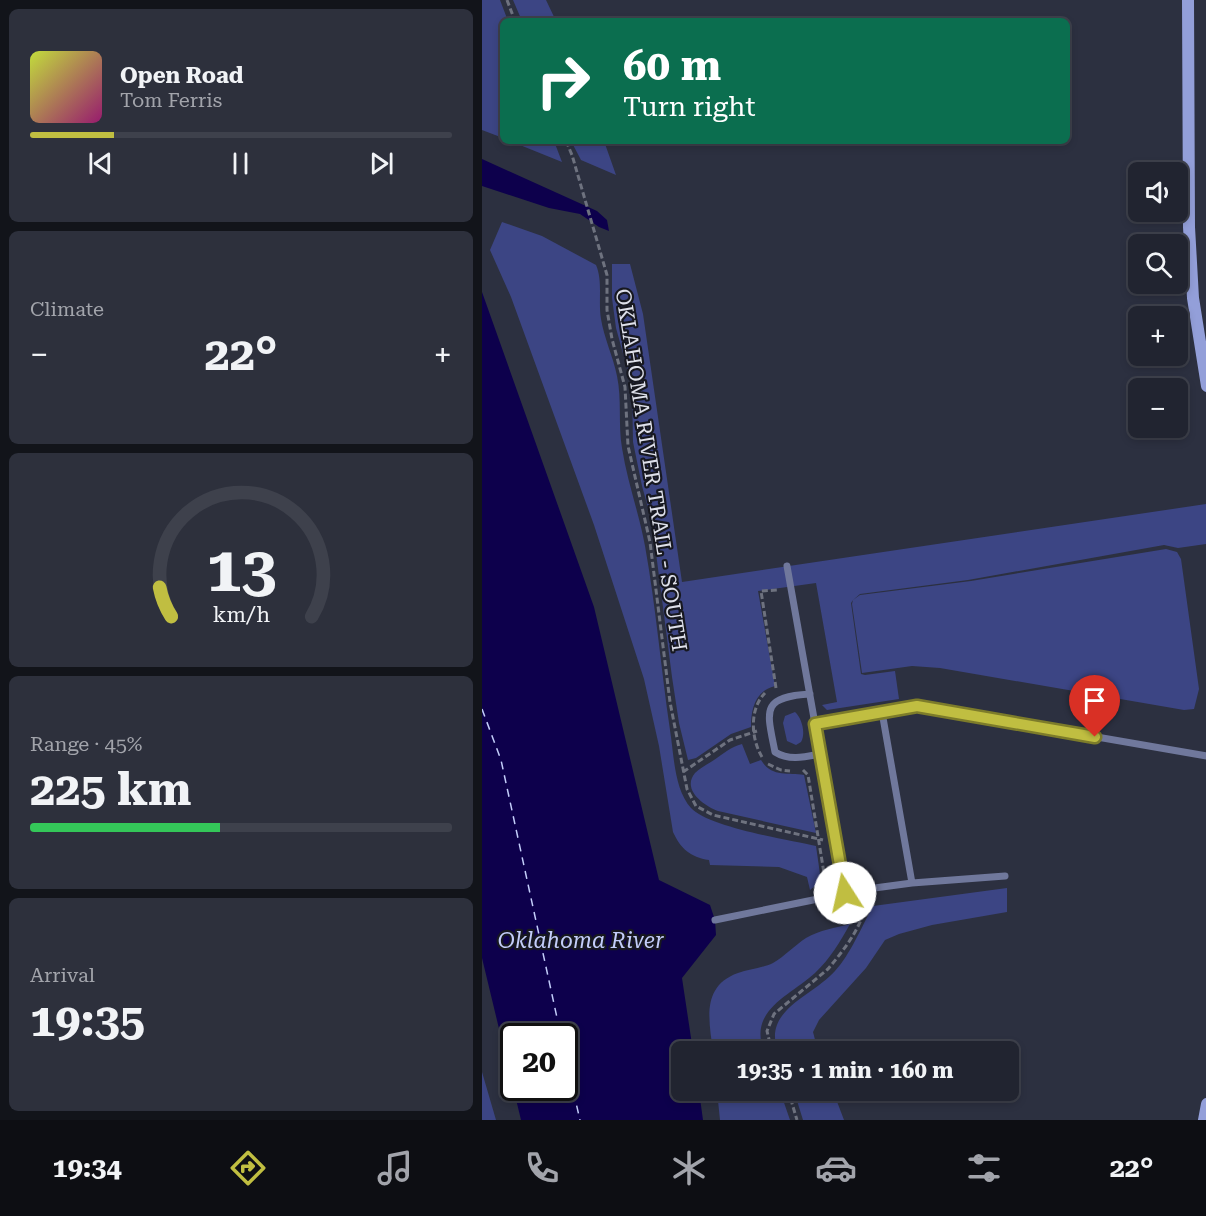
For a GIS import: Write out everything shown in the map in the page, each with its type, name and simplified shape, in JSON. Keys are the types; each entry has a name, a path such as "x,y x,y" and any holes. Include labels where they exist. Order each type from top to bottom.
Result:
{"main road":[{"path":"1188,0 1189,226 1193,298 1206,386"},
{"path":"1204,1120 1206,1104"}],"lane":[{"path":"787,566 845,893"},
{"path":"810,694 782,698 774,703 768,718 775,752 790,758 820,754"},
{"path":"815,724 917,706 1206,756"},
{"path":"882,712 912,883"},
{"path":"715,920 867,889 1005,876"}],"path":[{"path":"507,0 514,18"},
{"name":"OKLAHOMA RIVER TRAIL - SOUTH","path":"567,144 606,271 607,310 625,387 628,446 650,542 670,702 690,798 704,811 731,820 836,843"},
{"path":"683,772 730,740 770,729"},
{"path":"769,1041 767,1031 769,1023 782,1007 828,969 834,961 865,909 867,889"},
{"path":"791,1101 797,1120"}],"shaded area":[{"path":"482,0 500,0 507,18 500,18 500,137 482,130"},
{"path":"513,0 546,0 555,18 521,18"},
{"path":"517,144 555,144 562,162"},
{"path":"573,144 605,144 616,175 581,160"},
{"path":"502,222 542,236 596,265 598,271 601,319 617,376 622,448 645,546 674,761 678,782 685,800 700,815 731,827 816,846 821,881 810,890 807,877 779,867 710,865 709,860 696,857 687,851 673,832 659,746 644,679 594,525 511,297 490,250"},
{"path":"612,264 630,264 643,314 682,582 1206,504 1206,544 1178,548 1164,545 968,580 860,594 851,603 861,674 895,671 899,699 827,710 822,705 837,702 816,583 758,591 775,686 768,688 759,696 752,714 751,727 731,734 696,758 688,760 679,723 672,677 652,522 633,442 632,386 616,328 612,298"},
{"path":"1166,549 1177,552 1181,559 1199,689 1194,709 1184,710 940,668 912,666 862,673 852,604 853,600 860,595 971,581"},
{"path":"795,712 800,718 803,731 801,742 796,745 787,741 783,723 785,716"},
{"path":"742,744 750,764 761,760 765,766 775,772 804,775 816,833 718,811 696,796 691,785 691,779 695,773 728,750"},
{"path":"1007,888 1007,912 932,925 885,940 866,968 819,1020 813,1032 815,1041 776,1041 777,1025 783,1014 835,971 851,949 873,906"},
{"path":"850,924 820,968 774,1005 767,1014 762,1025 762,1041 712,1041 710,1006 718,986 738,973 773,963 811,935"},
{"path":"482,1072 496,1120 482,1120"},
{"path":"718,1101 783,1101 790,1120 720,1120"},
{"path":"797,1101 837,1101 844,1120 803,1120"}],"water":[{"path":"482,159 597,211 607,220 609,231 580,214 549,208 482,186"},
{"name":"Oklahoma River","path":"482,292 594,607 659,880 710,905 715,920 716,935 682,978 691,1041 671,1041 671,1101 700,1101 703,1120 521,1120 516,1101 578,1101 578,1023 500,1023 500,1033 482,958"}],"ferry route":[{"path":"482,709 501,760 558,1023"},
{"path":"576,1101 580,1120"}],"route":[{"path":"845,893 815,724 917,706 1095,737"}]}
